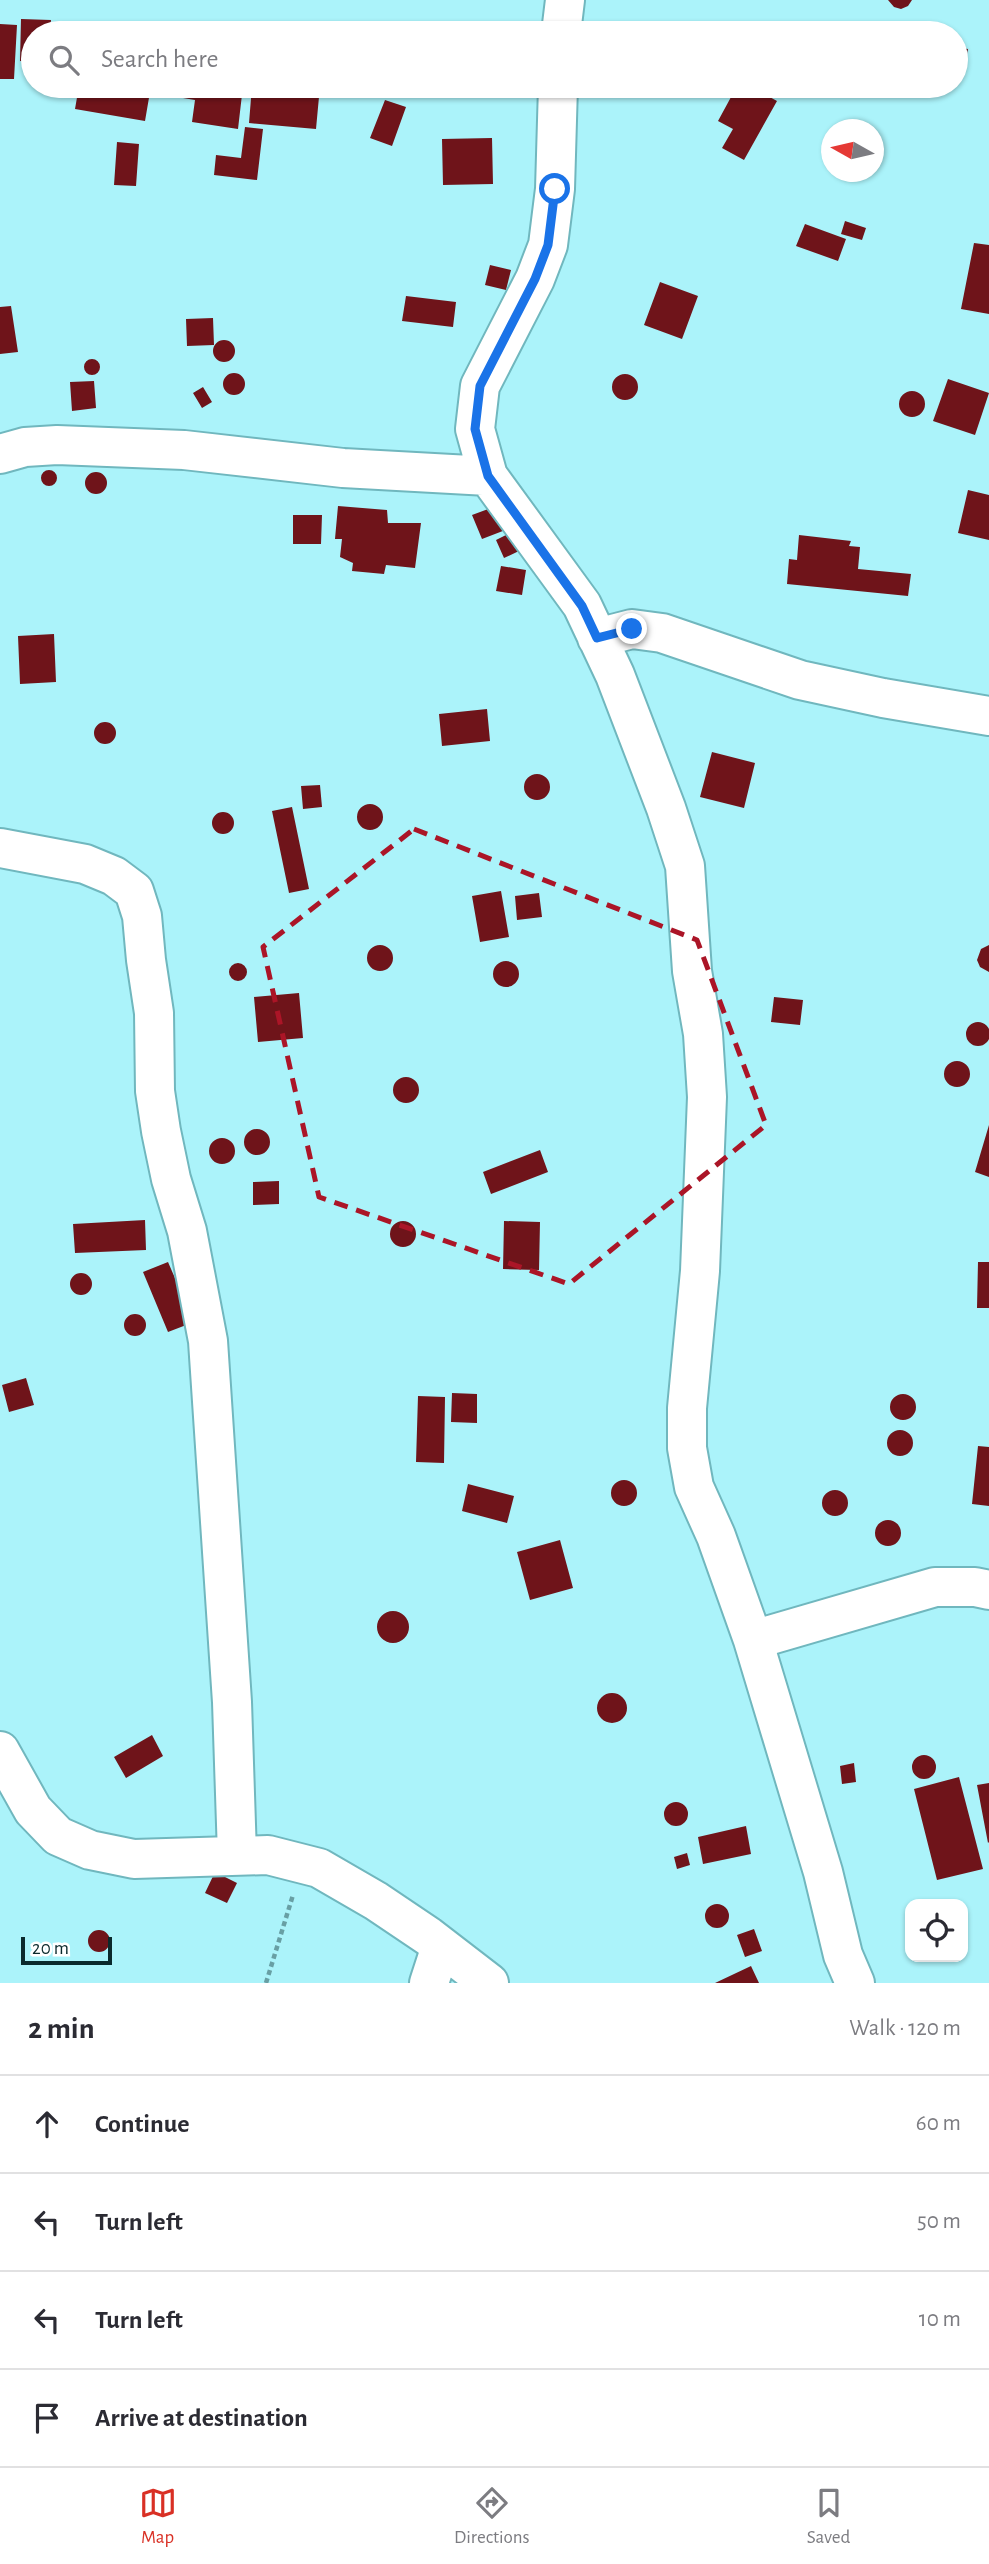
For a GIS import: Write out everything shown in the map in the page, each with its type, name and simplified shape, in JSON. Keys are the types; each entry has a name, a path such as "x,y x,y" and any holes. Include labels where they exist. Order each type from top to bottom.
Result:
{"street":[{"path":"562,21 565,0"},
{"path":"558,98 555,189 548,245 535,279 480,386 475,429 488,476 582,606 615,675 662,796 685,866 692,971 703,1034 707,1097 700,1271 687,1408 687,1448 694,1487 716,1536 754,1640 823,1872 843,1955 855,1983"},
{"path":"0,454 25,447 58,445 184,450 343,468 488,476"},
{"path":"597,638 632,629 662,633 800,680 883,698 989,716"},
{"path":"0,848 85,864 114,876 134,891 142,916 154,1013 155,1091 160,1131 187,1231 208,1341 232,1702 237,1855"},
{"path":"754,1640 935,1587 975,1587 989,1590"},
{"path":"0,1751 33,1810 58,1836 90,1850 135,1859 268,1855 318,1868 376,1901 489,1983"},
{"path":"429,1983 441,1946"}],"path":[{"path":"266,1983 302,1864"}],"highlighted area":[{"path":"414,829 697,940 766,1125 569,1284 319,1197 263,947"}],"building":[{"path":"888,0 912,0 908,6 901,9 894,7"},
{"path":"21,19 51,20 21,21 20,61"},
{"path":"0,24 17,25 14,79 0,79"},
{"path":"77,98 149,98 145,121 75,109"},
{"path":"183,98 242,98 238,129 192,122 195,100"},
{"path":"251,98 319,98 316,129 249,123"},
{"path":"730,98 772,98 777,101 744,160 722,148 733,129 718,121"},
{"path":"385,100 406,107 392,146 370,138"},
{"path":"245,127 263,129 257,180 214,175 216,155 241,158"},
{"path":"492,138 493,184 443,185 442,139"},
{"path":"117,142 139,144 136,186 114,185"},
{"path":"845,221 866,228 862,240 841,234"},
{"path":"805,224 846,239 838,261 796,246"},
{"path":"974,243 989,245 989,314 961,309"},
{"path":"490,265 511,270 506,290 485,285"},
{"path":"660,282 698,296 682,339 644,325"},
{"path":"406,296 456,302 453,327 402,321"},
{"path":"11,306 18,352 0,354 0,307"},
{"path":"213,318 214,345 187,346 186,319"},
{"path":"224,340 232,343 235,351 232,359 224,362 216,359 213,351 216,343"},
{"path":"92,359 98,361 98,373 92,375 86,373 84,367 86,361"},
{"path":"234,373 242,376 245,384 242,392 234,395 226,392 223,384 226,376"},
{"path":"625,374 634,378 638,387 634,396 625,400 616,396 612,387 616,378"},
{"path":"948,379 989,393 975,435 933,421"},
{"path":"94,381 96,408 72,411 70,382"},
{"path":"203,387 212,402 202,408 193,393"},
{"path":"912,391 921,395 925,404 921,413 912,417 903,413 899,404 903,395"},
{"path":"46,470 52,470 57,478 55,484 46,486 41,481 41,475"},
{"path":"96,472 104,475 107,483 104,491 96,494 88,491 85,483 88,475"},
{"path":"968,490 989,495 989,540 958,533"},
{"path":"499,505 508,529 482,539 472,515"},
{"path":"338,506 387,510 388,523 421,523 415,568 386,565 384,574 352,571 353,563 340,557 342,539 335,539"},
{"path":"293,515 322,515 321,544 293,544"},
{"path":"510,533 519,551 504,558 496,540"},
{"path":"799,535 851,541 849,546 860,547 858,569 911,574 908,596 787,584 789,559 797,560"},
{"path":"501,566 526,570 522,595 496,591"},
{"path":"54,634 56,682 20,684 18,636"},
{"path":"487,709 490,741 442,746 439,714"},
{"path":"105,722 113,725 116,733 113,741 105,744 97,741 94,733 97,725"},
{"path":"712,752 755,763 744,808 700,797"},
{"path":"537,774 546,778 550,787 546,796 537,800 528,796 524,787 528,778"},
{"path":"320,785 322,807 303,809 301,786"},
{"path":"370,804 379,808 383,817 379,826 370,830 361,826 357,817 361,808"},
{"path":"292,807 309,889 289,893 272,811"},
{"path":"223,812 231,815 234,823 231,831 223,834 215,831 212,823 215,815"},
{"path":"501,891 509,937 480,942 472,896"},
{"path":"539,893 542,917 517,920 515,896"},
{"path":"380,945 389,949 393,958 389,967 380,971 371,967 367,958 371,949"},
{"path":"989,945 989,972 980,967 977,960 981,949"},
{"path":"506,961 515,965 519,974 515,983 506,987 497,983 493,974 497,965"},
{"path":"238,963 244,966 247,972 244,978 238,981 232,978 229,972 232,966"},
{"path":"299,993 303,1038 258,1042 254,997"},
{"path":"774,997 803,1000 800,1025 771,1022"},
{"path":"973,1022 983,1022 990,1029 990,1039 983,1046 973,1046 966,1039 966,1029"},
{"path":"957,1061 966,1065 970,1074 966,1083 957,1087 948,1083 944,1074 948,1065"},
{"path":"406,1077 415,1081 419,1090 415,1099 406,1103 397,1099 393,1090 397,1081"},
{"path":"989,1125 989,1177 975,1172"},
{"path":"257,1129 266,1133 270,1142 266,1151 257,1155 248,1151 244,1142 248,1133"},
{"path":"222,1138 231,1142 235,1151 231,1160 222,1164 213,1160 209,1151 213,1142"},
{"path":"540,1150 548,1172 491,1194 483,1172"},
{"path":"279,1181 279,1204 253,1205 253,1182"},
{"path":"145,1220 146,1250 75,1253 73,1224"},
{"path":"403,1221 412,1225 416,1234 412,1243 403,1247 394,1243 390,1234 394,1225"},
{"path":"504,1221 540,1222 539,1270 503,1269"},
{"path":"168,1262 194,1322 168,1332 143,1272"},
{"path":"978,1262 989,1262 989,1308 977,1308"},
{"path":"81,1273 89,1276 92,1284 89,1292 81,1295 73,1292 70,1284 73,1276"},
{"path":"135,1314 143,1317 146,1325 143,1333 135,1336 127,1333 124,1325 127,1317"},
{"path":"26,1378 34,1405 9,1412 2,1385"},
{"path":"452,1393 477,1394 477,1423 451,1422"},
{"path":"903,1394 912,1398 916,1407 912,1416 903,1420 894,1416 890,1407 894,1398"},
{"path":"418,1396 445,1397 444,1463 416,1462"},
{"path":"900,1430 909,1434 913,1443 909,1452 900,1456 891,1452 887,1443 891,1434"},
{"path":"978,1446 989,1447 989,1506 972,1504"},
{"path":"624,1480 633,1484 637,1493 633,1502 624,1506 615,1502 611,1493 615,1484"},
{"path":"468,1484 514,1496 507,1523 462,1511"},
{"path":"835,1490 844,1494 848,1503 844,1512 835,1516 826,1512 822,1503 826,1494"},
{"path":"888,1520 897,1524 901,1533 897,1542 888,1546 879,1542 875,1533 879,1524"},
{"path":"560,1540 573,1588 530,1600 517,1552"},
{"path":"393,1611 405,1615 409,1627 405,1639 393,1643 381,1639 377,1627 381,1615"},
{"path":"612,1693 623,1697 627,1708 623,1719 612,1723 601,1719 597,1708 601,1697"},
{"path":"152,1735 163,1756 126,1778 114,1757"},
{"path":"924,1755 932,1759 936,1767 932,1775 924,1779 916,1775 912,1767 916,1759"},
{"path":"854,1763 856,1782 842,1784 840,1766"},
{"path":"959,1777 983,1869 937,1880 914,1789"},
{"path":"989,1783 989,1842 988,1843 977,1785"},
{"path":"676,1802 684,1806 688,1814 684,1822 676,1826 668,1822 664,1814 668,1806"},
{"path":"746,1826 751,1854 703,1864 698,1837"},
{"path":"687,1853 690,1865 677,1869 674,1857"},
{"path":"215,1872 237,1883 227,1903 205,1893"},
{"path":"717,1904 725,1908 729,1916 725,1924 717,1928 709,1924 705,1916 709,1908"},
{"path":"754,1929 762,1951 745,1957 737,1935"},
{"path":"95,1930 103,1930 110,1937 110,1945 103,1952 95,1952 88,1945 88,1937"},
{"path":"751,1966 759,1983 715,1983"}],"route":[{"path":"555,189 548,245 535,279 480,386 475,429 488,476 582,606 597,638 632,629"}]}
